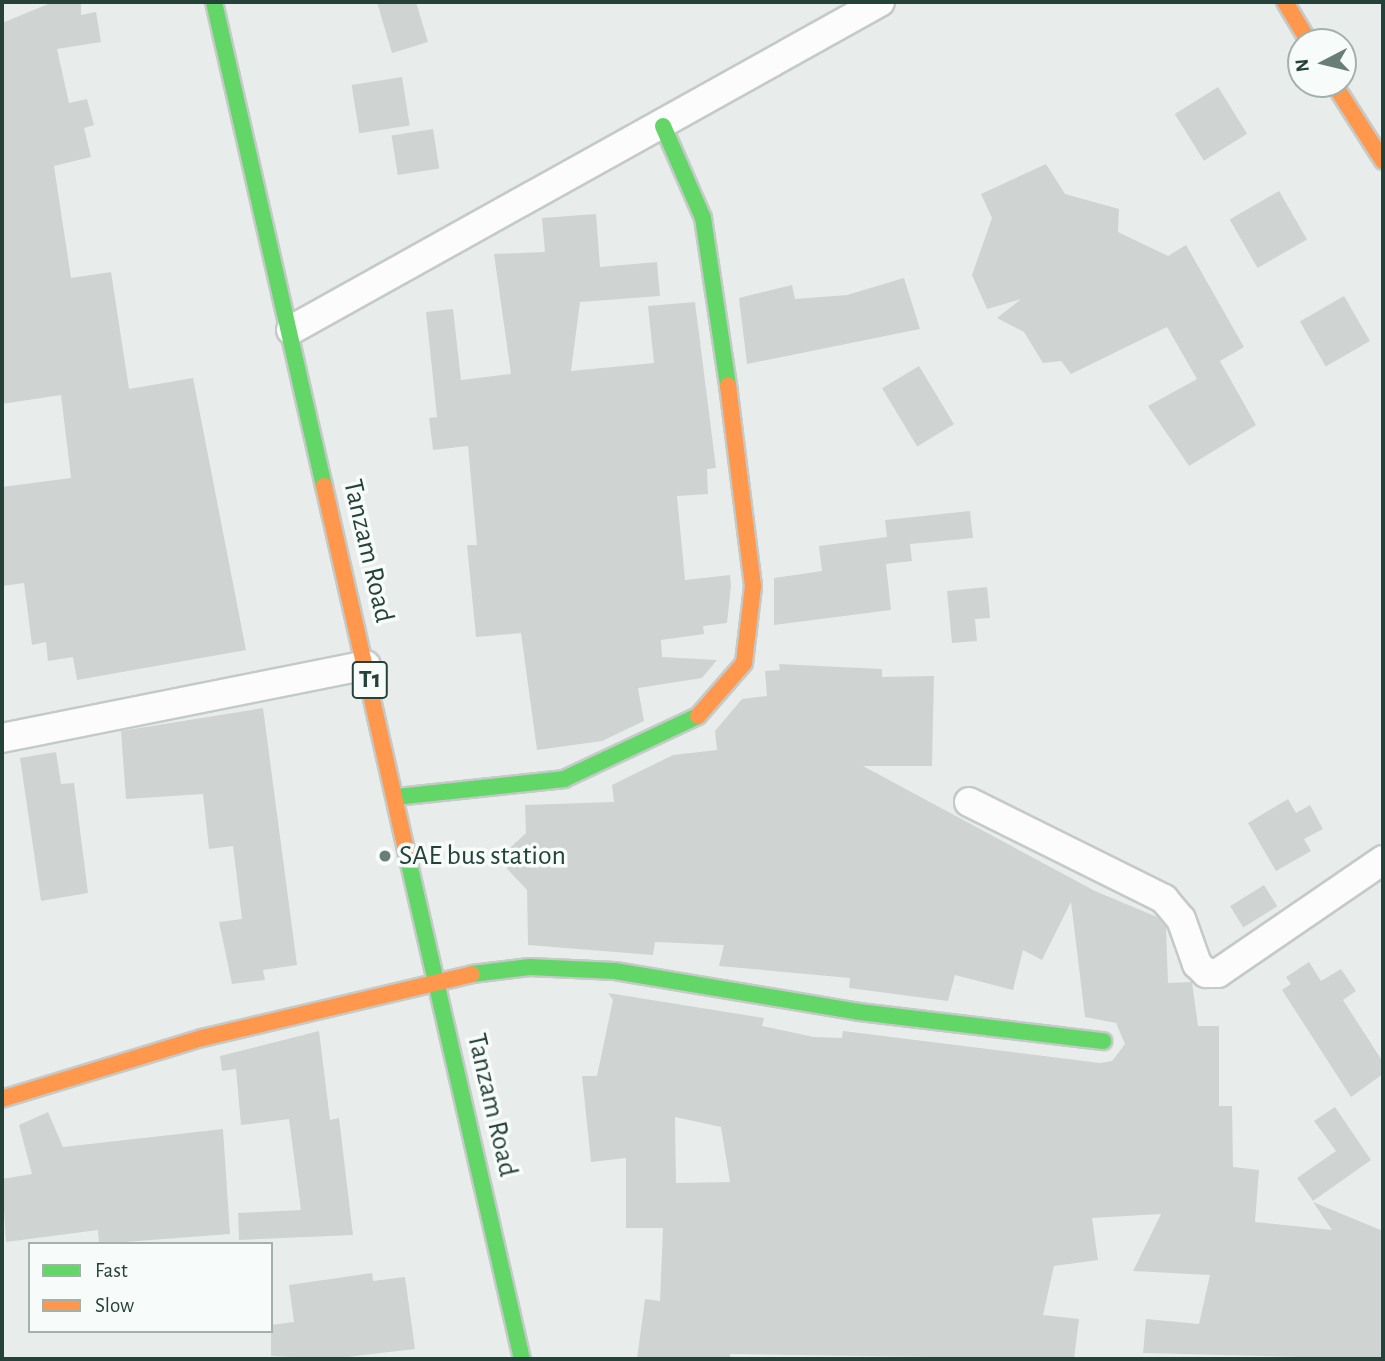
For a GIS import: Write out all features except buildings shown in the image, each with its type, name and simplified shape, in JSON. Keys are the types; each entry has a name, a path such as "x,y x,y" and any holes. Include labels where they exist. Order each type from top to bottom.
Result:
{"main road":[{"name":"Tanzam Road","path":"214,2 291,330 522,1359"},
{"path":"1285,2 1301,28"},
{"path":"1343,98 1383,161"},
{"path":"396,797 564,779 591,771 695,719 744,663 752,586 717,298 703,218 663,126"},
{"path":"2,1099 202,1038 436,978 565,966 1103,1041"}],"street":[{"path":"291,330 663,126 880,2"},
{"path":"2,738 366,665"},
{"path":"969,802 1164,899 1181,919 1197,964 1206,973 1217,973 1383,860"}],"traffic: fast":[{"path":"214,2 324,486"},
{"path":"663,126 703,218 728,386"},
{"path":"396,797 564,779 698,716"},
{"path":"408,859 522,1359"},
{"path":"472,974 530,967 615,971 859,1012 1103,1041"}],"traffic: slow":[{"path":"1285,2 1301,28"},
{"path":"1343,98 1383,161"},
{"path":"698,716 744,663 753,586 728,386"},
{"path":"324,486 408,859"},
{"path":"2,1099 202,1038 472,974"}],"place":[{"name":"SAE bus station","path":"385,856"}]}
